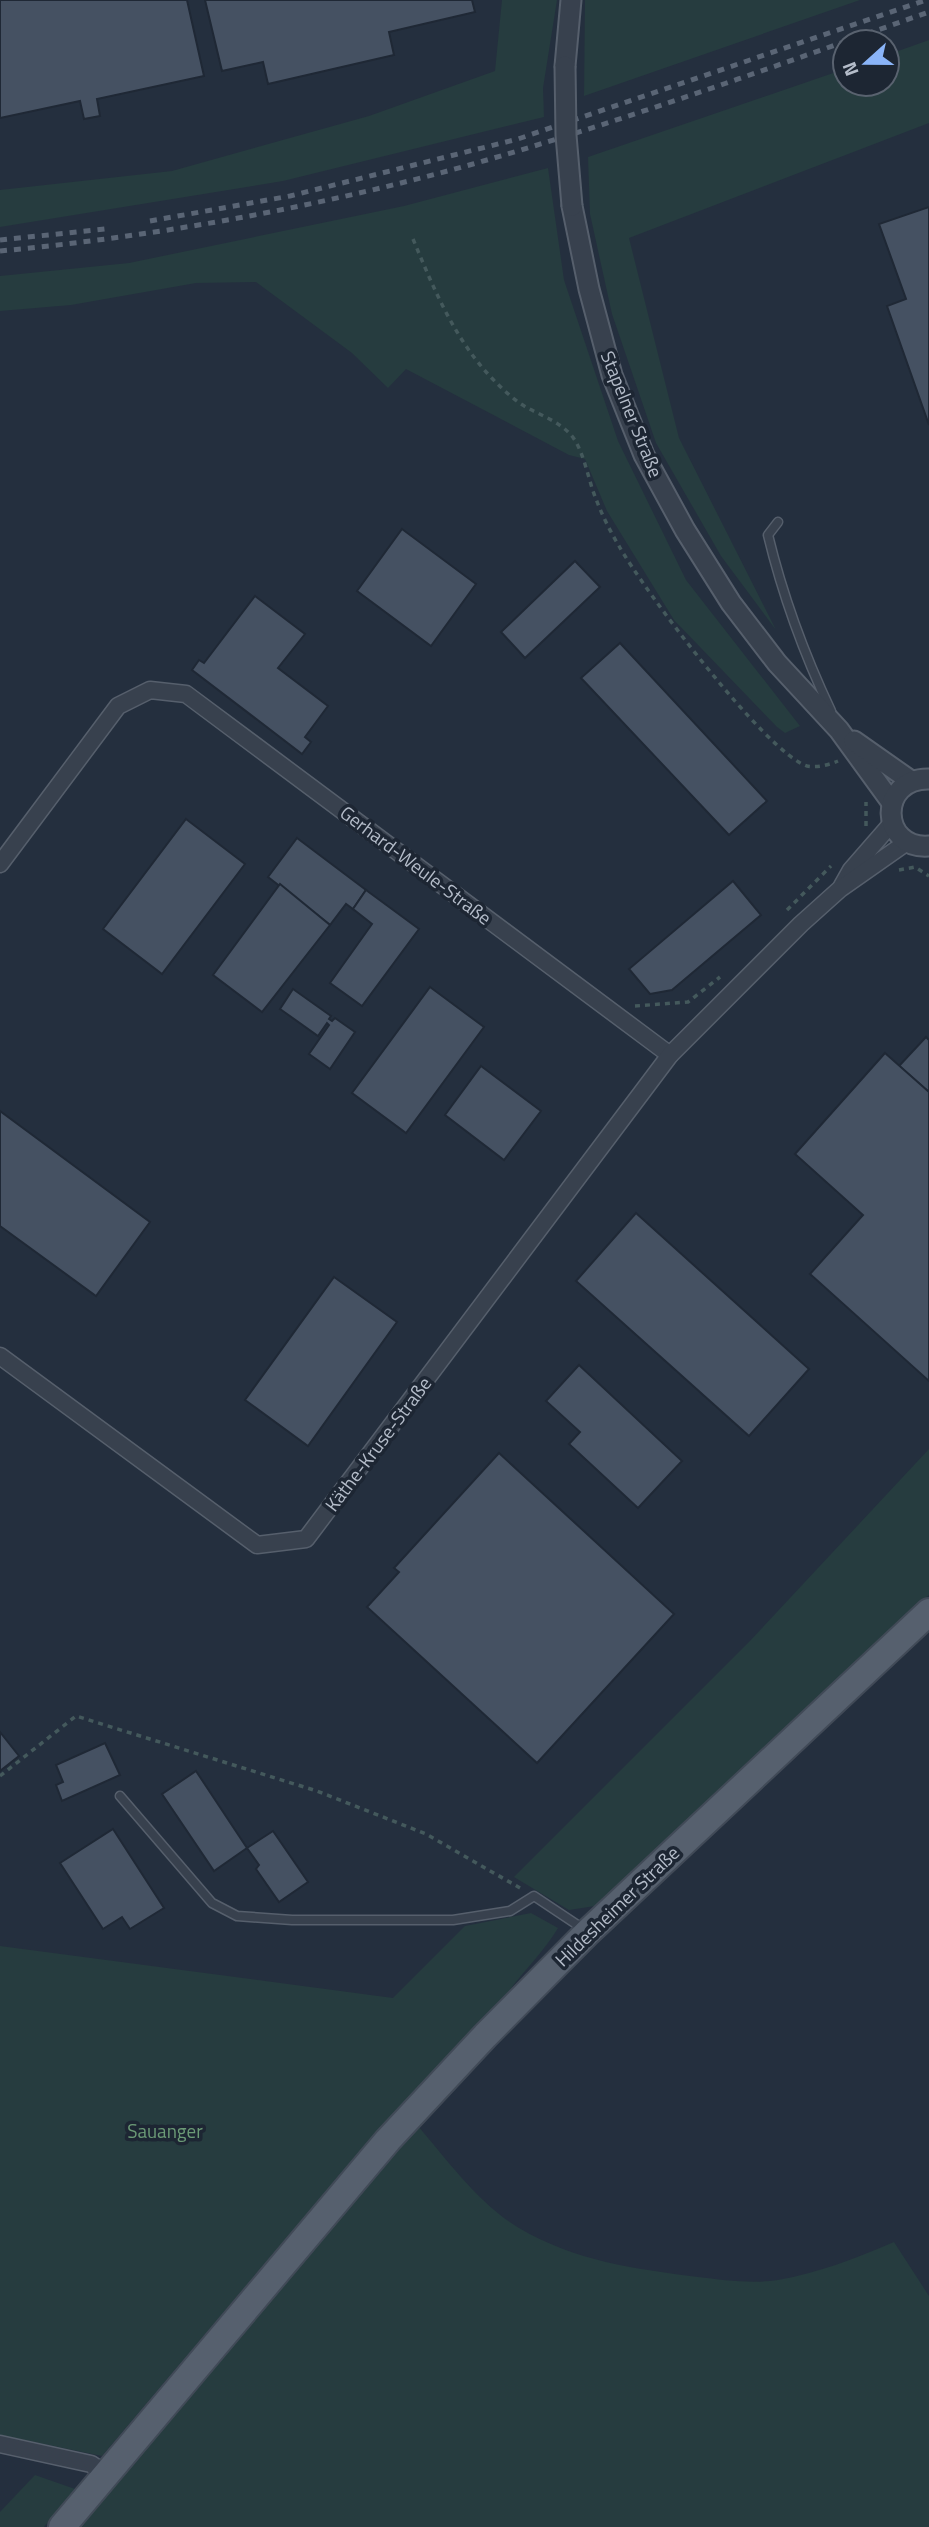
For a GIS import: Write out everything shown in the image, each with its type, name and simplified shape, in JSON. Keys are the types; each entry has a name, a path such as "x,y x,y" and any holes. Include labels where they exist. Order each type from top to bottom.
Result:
{"main road":[{"name":"Hildesheimer Straße","path":"62,2527 388,2140 588,1931 929,1612"}],"street":[{"name":"Stapelner Straße","path":"571,0 565,66 566,135 572,206 589,289 612,375 644,455 685,530 732,603 777,663 839,730 920,780 896,794 892,813"},
{"name":"Gerhard-Weule-Straße","path":"0,864 118,706 150,690 186,694 670,1055"},
{"name":"Stapelner Straße","path":"839,730 846,755 892,813 907,842"},
{"path":"841,889 851,870 892,813"},
{"path":"670,1055 801,924 841,889 907,842 929,846"},
{"name":"Käthe-Kruse-Straße","path":"0,1356 257,1545 306,1539 670,1055"},
{"path":"0,2444 91,2464 106,2474"}],"lane":[{"path":"778,522 768,535 777,571 799,643 839,730"},
{"path":"120,1796 212,1903 237,1916 292,1920 453,1920 510,1911 534,1896 588,1931"}],"path":[{"path":"413,239 446,317 465,348 491,379 516,401 557,422 572,436 597,501 619,546 649,593 685,639 778,749 808,766 846,755"},
{"path":"839,730 828,749 846,755"},
{"path":"846,755 846,771"},
{"path":"859,835 866,826 866,801 861,792"},
{"path":"782,914 834,864"},
{"path":"620,1017 629,1006 688,1002 727,969"},
{"path":"0,1776 76,1716 317,1791 426,1834 534,1896"}],"green space":[{"path":"502,0 557,0 543,88 544,117 283,181 0,227 0,190 172,171 369,116 495,71"},
{"path":"585,0 860,0 584,96"},
{"path":"929,40 929,123 629,238 679,438 776,630 721,556 656,443 612,314 590,214 588,157 831,74 831,98 901,98 901,50"},
{"path":"548,168 564,280 618,441 686,580 800,726 785,733 674,620 607,511 585,459 569,455 406,369 388,388 352,353 256,282 196,283 71,305 0,311 0,276 129,263 404,206"},
{"path":"929,1449 929,1595 595,1906 569,1910 514,1877 749,1642"},
{"name":"Sauanger","path":"531,1913 558,1928 540,1953 507,1994 377,2131 102,2456 0,2435 0,1946 393,1998 465,1926"},
{"path":"418,2126 465,2181 504,2218 540,2239 606,2262 708,2278 768,2281 823,2269 894,2242 929,2296 929,2527 78,2527"},
{"path":"35,2475 75,2489 44,2527 0,2527 0,2512"}],"building":[{"path":"0,0 187,0 204,76 97,99 100,116 84,119 80,101 0,118"},
{"path":"205,0 472,0 475,12 389,32 394,55 268,84 263,62 222,71"},
{"path":"929,207 929,425 887,306 906,299 879,224"},
{"path":"402,529 476,584 431,646 357,591"},
{"path":"575,561 600,587 525,658 501,632"},
{"path":"255,596 305,634 278,668 328,706 305,737 311,742 302,754 192,670 199,660 204,663"},
{"path":"620,643 767,801 729,835 581,678"},
{"path":"186,819 245,864 162,974 103,929"},
{"path":"297,838 366,890 353,909 346,904 330,925 268,877"},
{"path":"733,881 761,915 672,990 650,994 629,969"},
{"path":"280,884 330,925 262,1012 213,975"},
{"path":"366,890 419,929 362,1006 330,983 372,924 353,909"},
{"path":"430,987 484,1027 406,1133 352,1093"},
{"path":"293,989 331,1016 329,1019 332,1021 335,1018 355,1032 330,1069 309,1054 329,1025 327,1023 318,1036 280,1009"},
{"path":"926,1037 929,1040 929,1092 899,1066"},
{"path":"885,1053 929,1092 929,1381 810,1274 863,1215 795,1154"},
{"path":"481,1066 541,1111 504,1160 445,1115"},
{"path":"0,1111 150,1222 96,1296 0,1226"},
{"path":"636,1213 809,1369 749,1436 576,1281"},
{"path":"334,1277 397,1322 308,1446 245,1400"},
{"path":"579,1365 682,1461 638,1508 569,1444 580,1432 546,1401"},
{"path":"499,1453 674,1614 537,1763 367,1607 399,1572 394,1568"},
{"path":"0,1732 19,1756 0,1771"},
{"path":"105,1743 120,1775 62,1801 56,1785 63,1782 56,1765"},
{"path":"196,1771 247,1848 214,1871 162,1794"},
{"path":"113,1829 164,1908 130,1929 122,1917 103,1929 60,1863"},
{"path":"273,1831 308,1882 279,1902 256,1869 259,1865 247,1848"}],"railway":[{"path":"150,221 290,196 518,139 926,0"},
{"path":"0,251 119,237 238,218 415,179 531,147 645,111 929,12"},
{"path":"0,240 105,229"}]}
